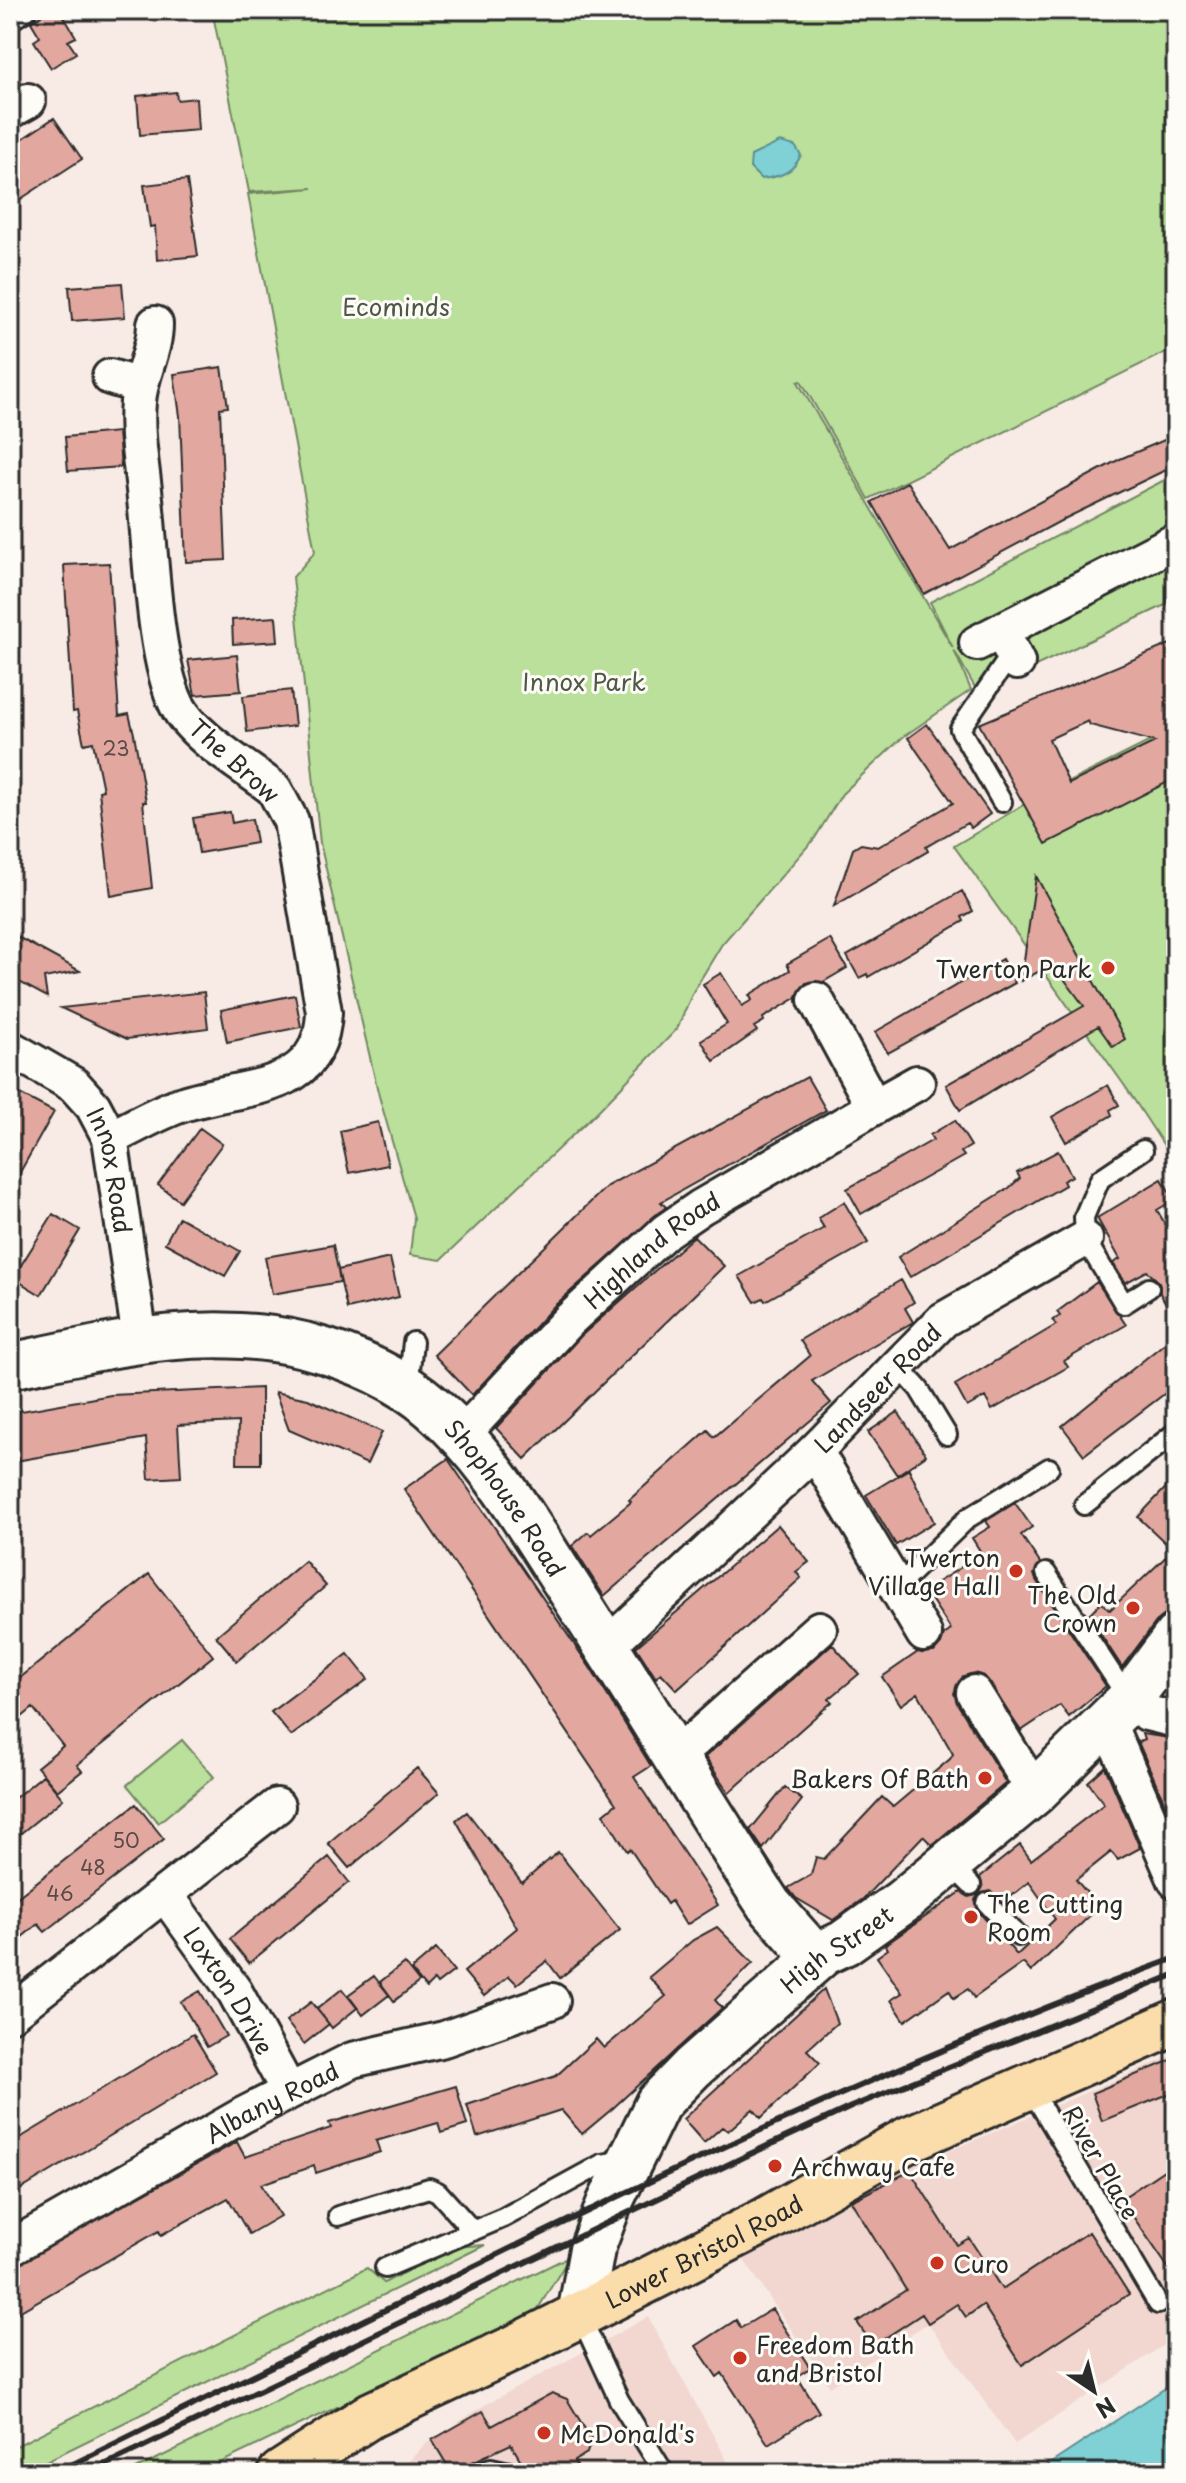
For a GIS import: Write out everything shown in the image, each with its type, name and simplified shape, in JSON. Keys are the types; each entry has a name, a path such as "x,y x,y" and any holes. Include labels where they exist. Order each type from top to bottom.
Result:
{"highway":[{"name":"Lower Bristol Road","path":"281,2473 371,2415 580,2315 766,2220 909,2139 1176,2022"}],"street":[{"name":"The Brow","path":"110,1138 181,1104 273,1084 297,1071 315,1053 323,1031 324,1012 291,821 284,802 274,789 189,722 169,684 156,611 138,422 125,381 154,350 155,324"},
{"path":"1002,648 1176,541"},
{"path":"816,1000 874,1107"},
{"name":"Innox Road","path":"13,1056 74,1085 93,1106 110,1138 140,1339"},
{"name":"Highland Road","path":"462,1435 567,1322 666,1231 701,1207 917,1083"},
{"name":"Landseer Road","path":"607,1646 815,1451 943,1320 1085,1239"},
{"name":"Shophouse Road","path":"10,1366 140,1339 190,1336 301,1345 342,1357 408,1388 462,1435 513,1502 607,1646 673,1759 769,1905 808,1949 823,1953"},
{"path":"815,1451 924,1634"},
{"path":"673,1759 819,1629"},
{"name":"High Street","path":"580,2315 592,2249 628,2160 658,2103 692,2068 823,1953 961,1874 1035,1792 1118,1712 1176,1637"},
{"path":"974,1693 1035,1792"},
{"path":"1176,1720 1147,1713 1118,1712 1176,1881"},
{"path":"10,2014 277,1806"},
{"name":"Loxton Drive","path":"165,1894 235,1992 288,2090"},
{"name":"Albany Road","path":"10,2248 288,2090 352,2060 444,2039 552,2001"}],"lane":[{"path":"10,21 27,10"},
{"path":"1002,648 960,729 1002,802"},
{"path":"1143,1150 1100,1179 1084,1217 1085,1239 1124,1304 1149,1288"},
{"path":"408,1388 413,1342"},
{"path":"899,1367 919,1389 947,1435"},
{"path":"1084,1505 1176,1432"},
{"path":"896,1588 968,1518 1049,1468"},
{"path":"1046,1573 1118,1712"},
{"path":"987,1903 1018,1936"},
{"name":"River Place","path":"1029,2086 1158,2304"},
{"path":"385,2268 473,2231 602,2164 628,2160"},
{"path":"338,2216 429,2188 438,2192 473,2231"},
{"path":"580,2315 619,2400 663,2471"},
{"path":"477,2473 491,2468 514,2473"}],"shaded area":[{"path":"1176,2054 1176,2337 1015,2444 928,2323 830,2387 742,2257 888,2177"},
{"path":"648,2317 734,2473 398,2473 423,2446 483,2406"}],"green space":[{"path":"212,10 1176,10 1176,347 869,499 801,381 798,382 953,648 930,602 1176,474 1176,600 978,693 954,650 971,690 903,737 842,794 815,838 722,944 693,992 677,1029 596,1113 441,1260 410,1255 414,1218 379,1096 320,843 293,577 315,552 248,194 313,188 249,192"},
{"name":"Twerton Park","path":"1176,728 1176,1164 1127,1089 954,846 1025,804"},
{"path":"182,1740 214,1777 158,1823 127,1785"},
{"path":"485,2245 22,2473 10,2473 10,2449 367,2268 384,2283 452,2247"},
{"path":"570,2256 536,2312 199,2473 128,2473"}],"water":[{"path":"780,142 795,146 801,155 785,173 761,179 750,168 751,156"},
{"path":"1176,2381 1176,2473 1036,2473"}],"building":[{"path":"49,10 60,10 76,37 68,41 76,53 51,68 34,41 40,37 31,22"},
{"path":"176,92 177,100 196,98 198,130 140,135 137,96"},
{"path":"54,118 82,159 10,206 10,147"},
{"path":"187,180 198,256 157,260 155,226 150,227 144,185"},
{"path":"122,283 125,317 72,321 69,287"},
{"path":"222,367 228,407 220,408 226,560 186,562 180,416 174,374"},
{"path":"118,432 121,467 68,471 65,437"},
{"path":"1176,435 1176,465 1066,518 924,594 872,502 907,482 950,550 1120,459"},
{"path":"109,563 119,716 129,714 134,734 146,802 143,802 152,888 111,896 99,791 103,790 93,742 84,744 77,711 73,712 64,565"},
{"path":"276,617 278,641 233,644 232,620"},
{"path":"1170,644 1176,657 1176,778 1046,844 979,724","holes":["1088,721 1090,725 1155,742 1069,784 1049,739"]},
{"path":"237,655 241,691 195,695 188,660"},
{"path":"291,690 295,726 247,732 243,696"},
{"path":"927,724 990,814 971,828 967,823 926,847 928,851 834,906 853,849 861,844 878,847 953,803 908,738"},
{"path":"230,812 232,823 252,819 256,843 199,853 193,818"},
{"path":"1036,876 1125,1039 1113,1047 1098,1026 960,1110 946,1085 1084,1006 1053,964 1021,981"},
{"path":"962,891 973,911 962,917 964,921 868,977 867,974 859,978 847,956"},
{"path":"10,933 80,971 44,978 47,997 10,977"},
{"path":"830,939 847,968 823,982 806,983 796,998 763,1018 764,1021 754,1027 757,1031 714,1061 701,1040 727,1024 703,984 721,973 742,1006 752,1000 749,995 790,970 787,964"},
{"path":"1002,959 1015,983 888,1053 875,1032"},
{"path":"204,992 208,1028 127,1039 61,1008"},
{"path":"295,995 301,1027 227,1042 221,1010"},
{"path":"807,1077 826,1110 661,1202 666,1207 553,1307 472,1395 434,1355 607,1186"},
{"path":"1108,1085 1119,1105 1110,1110 1112,1115 1066,1142 1052,1117"},
{"path":"10,1089 54,1112 10,1190"},
{"path":"955,1120 971,1146 961,1152 964,1156 861,1214 847,1189 933,1140 930,1135"},
{"path":"378,1122 388,1165 349,1173 340,1131"},
{"path":"200,1128 222,1144 180,1201 158,1185"},
{"path":"1058,1151 1072,1176 1063,1181 1065,1185 910,1277 898,1257 1009,1188 1020,1178 1017,1173"},
{"path":"1162,1179 1174,1200 1157,1210 1176,1243 1176,1322 1160,1293 1159,1282 1147,1271 1125,1283 1113,1263 1120,1259 1097,1218"},
{"path":"844,1202 868,1243 765,1301 763,1298 755,1302 739,1276 824,1228 818,1218"},
{"path":"53,1214 80,1230 41,1295 13,1278"},
{"path":"179,1217 240,1251 225,1276 165,1243"},
{"path":"694,1236 724,1266 525,1459 496,1428 581,1336"},
{"path":"333,1245 340,1282 272,1294 265,1257"},
{"path":"390,1258 399,1297 347,1309 338,1270"},
{"path":"901,1280 914,1302 905,1308 913,1322 812,1381 831,1403 604,1596 572,1546 588,1532 591,1535 631,1502 629,1500 708,1430 714,1437 810,1356 800,1340"},
{"path":"1097,1282 1126,1325 1064,1361 1068,1367 992,1410 985,1397 967,1407 955,1385 1056,1325 1053,1320 1060,1316 1057,1312"},
{"path":"1176,1334 1176,1385 1084,1455 1062,1426"},
{"path":"261,1388 261,1464 237,1464 238,1422 178,1425 181,1477 149,1479 146,1438 10,1462 10,1413 111,1395"},
{"path":"275,1392 308,1399 382,1432 367,1464 289,1430"},
{"path":"898,1412 926,1455 897,1475 868,1432"},
{"path":"448,1459 591,1669 651,1766 634,1777 718,1905 686,1925 671,1901 667,1904 630,1849 627,1851 604,1814 616,1804 404,1489"},
{"path":"909,1469 934,1522 896,1545 866,1495"},
{"path":"1176,1477 1176,1606 1156,1622 1122,1667 1088,1615 1101,1602 1110,1610 1173,1550 1138,1517"},
{"path":"1015,1503 1032,1527 1021,1535 1040,1563 1034,1574 1036,1580 1106,1686 1069,1717 1060,1705 1021,1731 984,1676 974,1673 963,1676 954,1693 957,1703 1006,1783 932,1845 923,1836 863,1899 833,1920 796,1898 788,1888 811,1875 816,1857 824,1859 882,1797 893,1807 953,1754 918,1693 901,1705 882,1677 918,1652 934,1652 941,1644 944,1635 951,1630 925,1590 982,1554 972,1538 990,1527 986,1521"},
{"path":"778,1525 809,1562 796,1572 801,1578 677,1690 661,1673 656,1678 636,1647"},
{"path":"305,1561 326,1586 237,1661 216,1636"},
{"path":"149,1574 213,1656 77,1765 82,1771 57,1791 37,1767 63,1746 33,1708 10,1727 10,1686"},
{"path":"832,1644 859,1674 829,1699 832,1702 729,1793 705,1757"},
{"path":"348,1654 368,1679 291,1736 271,1712"},
{"path":"1142,1734 1176,1739 1176,1812 1167,1808 1138,1742 1144,1740"},
{"path":"1105,1767 1140,1848 1118,1860 1111,1852 1076,1880 1099,1907 1031,1972 1023,1963 974,1998 968,1989 954,1998 949,1990 905,2021 891,2000 902,1993 877,1957 888,1949 885,1945 961,1892 969,1897 979,1894 983,1887 980,1877 1020,1845 1031,1860 1104,1804 1088,1782","holes":["1029,1882 1055,1919 1017,1955 978,1911 975,1900 979,1894 990,1891 1003,1903"]},
{"path":"417,1768 439,1793 349,1868 328,1843"},
{"path":"43,1775 63,1799 10,1842 10,1802"},
{"path":"785,1787 802,1800 763,1849 750,1830"},
{"path":"136,1804 164,1839 45,1932 38,1924 10,1947 10,1903"},
{"path":"467,1812 522,1883 558,1852 620,1930 560,1978 547,1961 517,1984 509,1976 484,1996 464,1972 517,1928 456,1820"},
{"path":"329,1857 349,1882 249,1963 230,1939"},
{"path":"717,1927 753,1963 715,2000 722,2008 612,2109 582,2134 561,2110 477,2137 467,2105 556,2076 596,2039 604,2048 666,1996 649,1977 693,1940"},
{"path":"436,1949 454,1971 437,1984 434,1980 426,1988 411,1970"},
{"path":"404,1963 419,1982 394,2001 380,1982"},
{"path":"374,1976 389,1995 363,2015 348,1995"},
{"path":"342,1989 357,2008 332,2028 317,2009"},
{"path":"824,1989 837,2023 807,2050 820,2063 761,2118 753,2109 728,2131 722,2127 704,2143 683,2119"},
{"path":"200,1991 226,2036 207,2047 181,2002"},
{"path":"311,2002 329,2024 304,2044 286,2021"},
{"path":"193,2034 216,2072 10,2196 10,2144"},
{"path":"1176,2058 1176,2091 1102,2121 1092,2093"},
{"path":"456,2086 467,2125 441,2133 438,2123 376,2141 380,2152 316,2173 314,2166 261,2184 280,2216 249,2234 228,2198 161,2235 159,2231 10,2317 10,2268 237,2142 245,2157 331,2128 329,2123"},
{"path":"1176,2162 1176,2279 1121,2199"},
{"name":"Curo","path":"910,2171 957,2245 969,2238 1002,2289 1089,2232 1129,2294 1022,2365 983,2305 966,2317 957,2304 928,2323 922,2314 873,2346 857,2322 906,2290 851,2201"},
{"path":"772,2309 810,2368 797,2376 819,2412 768,2444 722,2373 717,2377 696,2346 736,2320 741,2328"},
{"name":"McDonald's","path":"552,2393 567,2399 591,2439 587,2453 574,2461 577,2466 564,2473 528,2473 511,2444 472,2462 462,2473 452,2473 432,2440 483,2411 492,2426"}],"railway":[{"path":"55,2473 470,2268 749,2135 1032,2013 1176,1958"},
{"path":"88,2473 851,2107 1176,1974"}],"place":[{"name":"Twerton Park","path":"1108,968"},
{"name":"Twerton Village Hall","path":"1016,1571"},
{"name":"The Old Crown","path":"1133,1608"},
{"name":"Bakers Of Bath","path":"985,1778"},
{"name":"The Cutting Room","path":"971,1917"},
{"name":"Archway Cafe","path":"775,2166"},
{"name":"Curo","path":"937,2263"},
{"name":"Freedom Bath and Bristol","path":"740,2358"},
{"name":"McDonald's","path":"544,2433"}],"park label":[{"name":"Ecominds","path":"396,306"},
{"name":"Innox Park","path":"584,681"}]}
